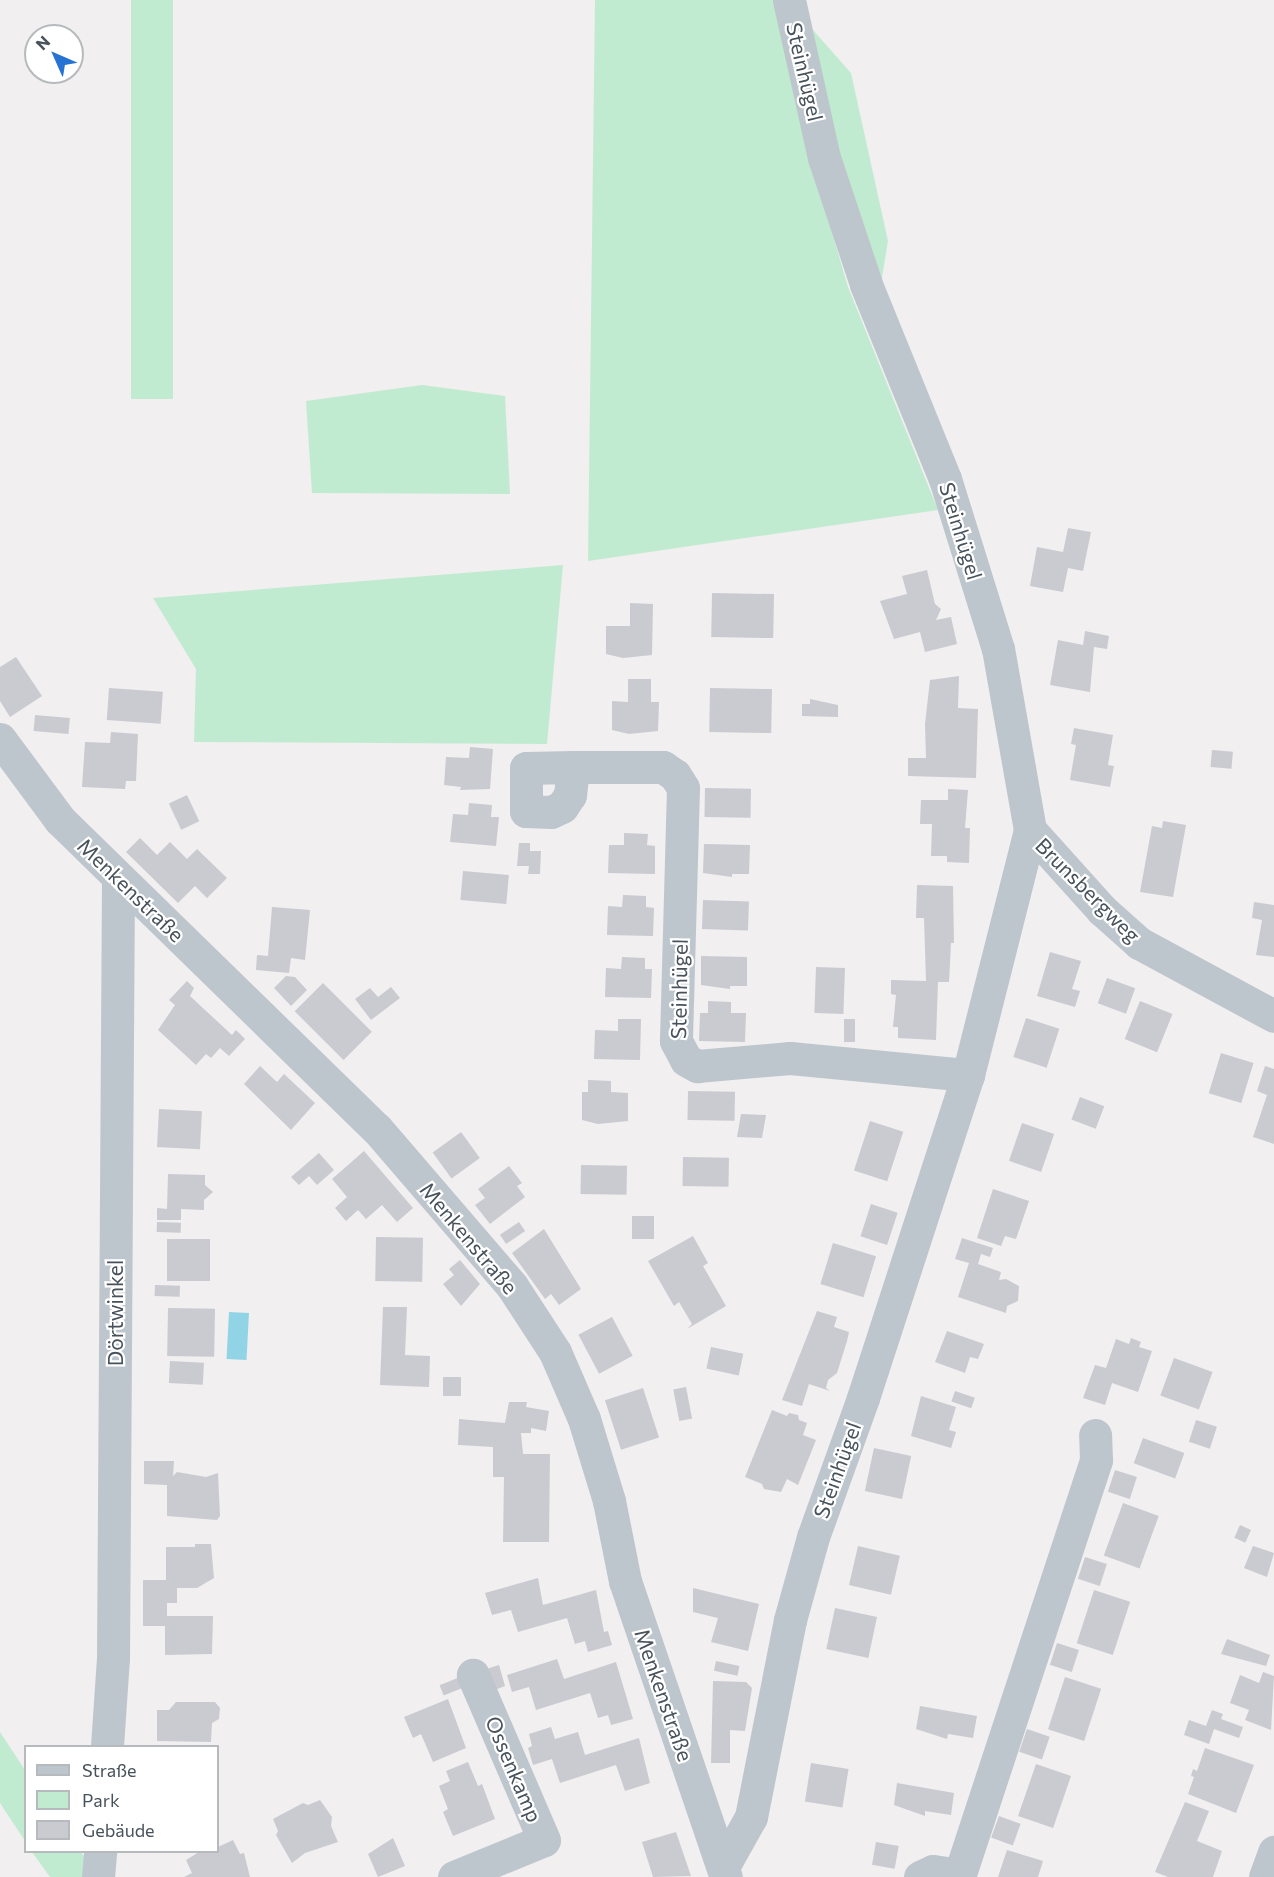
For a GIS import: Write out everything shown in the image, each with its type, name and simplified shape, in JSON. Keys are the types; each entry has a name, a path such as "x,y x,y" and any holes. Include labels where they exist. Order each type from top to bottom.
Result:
{"street":[{"name":"Steinhügel","path":"724,1872 751,1817 790,1620 813,1537 863,1398 968,1075 1030,830 998,649 945,479 866,284 824,158 789,0"},
{"name":"Menkenstraße","path":"0,739 51,810 118,879 377,1129 512,1286 555,1352 584,1419 609,1501 625,1581 724,1872"},
{"name":"Steinhügel","path":"573,767 663,767 675,775 684,788 676,1041 686,1060 697,1066 790,1058 968,1075"},
{"name":"Brunsbergweg","path":"1030,830 1102,910 1139,943 1274,1016"},
{"name":"Dörtwinkel","path":"107,1745 113,1658 118,879"},
{"path":"920,1877 933,1871 959,1876 1096,1460 1095,1434"},
{"name":"Ossenkamp","path":"454,1877 544,1840 473,1675"},
{"path":"1265,1877 1274,1852"}],"green space":[{"path":"131,0 173,0 173,399 131,399"},
{"path":"595,0 774,0 811,161 848,287 938,510 588,561"},
{"path":"805,21 851,73 888,241 880,289 835,145"},
{"path":"422,385 505,396 510,494 312,493 306,401"},
{"path":"563,565 547,744 194,742 196,669 153,598"},
{"path":"0,1732 24,1768 24,1839 0,1803"},
{"path":"33,1853 82,1853 89,1863 86,1877 50,1877"}],"water":[{"path":"229,1312 249,1313 247,1360 227,1359"}],"building":[{"path":"1068,528 1091,532 1083,571 1068,568 1063,592 1030,586 1037,547 1063,552"},
{"path":"927,570 935,604 941,609 936,620 951,617 957,644 925,652 920,632 894,639 880,601 907,594 902,576"},
{"path":"712,593 774,594 773,638 711,637"},
{"path":"630,603 653,604 652,655 623,658 606,654 606,626 630,626"},
{"path":"1085,631 1109,636 1107,649 1094,647 1090,692 1050,685 1058,640 1083,645"},
{"path":"16,657 42,696 10,717 0,701 0,667"},
{"path":"959,676 958,708 978,709 976,778 908,776 908,758 926,758 925,724 930,680"},
{"path":"628,679 651,679 651,702 659,702 658,731 629,734 612,730 612,701 628,702"},
{"path":"109,688 163,692 161,724 107,720"},
{"path":"710,688 772,689 771,733 709,732"},
{"path":"810,699 838,705 838,717 802,716 802,704 810,704"},
{"path":"35,715 70,718 68,734 34,731"},
{"path":"1074,728 1113,735 1108,765 1114,766 1110,787 1070,780 1076,745 1071,744"},
{"path":"111,732 138,734 136,781 126,781 125,789 82,787 85,742 110,743"},
{"path":"470,747 493,749 490,789 460,790 461,787 444,785 446,757 469,758"},
{"path":"1212,750 1233,752 1231,769 1211,767"},
{"path":"705,788 751,789 750,818 704,817"},
{"path":"948,789 968,790 965,828 970,828 969,863 947,862 947,856 931,856 932,824 920,824 921,800 948,800"},
{"path":"187,795 199,821 181,830 169,803"},
{"path":"469,803 492,805 491,817 499,817 496,846 450,842 453,814 468,815"},
{"path":"1163,821 1186,825 1173,897 1140,892 1152,826 1162,828"},
{"path":"624,833 648,834 647,845 655,846 655,874 608,873 609,845 624,845"},
{"path":"140,838 157,855 170,842 187,859 197,849 227,878 207,898 195,886 178,903 126,852"},
{"path":"519,843 530,843 530,851 541,851 540,874 528,874 529,866 517,866"},
{"path":"704,844 750,845 749,874 732,874 732,877 703,873"},
{"path":"463,871 509,875 506,904 460,900"},
{"path":"917,885 953,886 954,943 951,943 949,982 938,982 936,1040 898,1038 898,1027 893,1027 896,995 891,994 891,980 926,981 924,918 916,918"},
{"path":"623,895 646,896 646,907 654,908 653,936 607,935 608,906 622,907"},
{"path":"703,900 749,902 748,931 702,929"},
{"path":"1254,902 1274,905 1274,957 1256,955 1262,920 1252,918"},
{"path":"272,907 310,910 305,960 291,958 289,973 256,970 257,955 268,956"},
{"path":"1050,952 1081,961 1072,989 1080,991 1075,1007 1037,996"},
{"path":"701,956 747,957 747,986 730,986 730,989 701,985"},
{"path":"622,957 645,958 645,969 652,969 651,998 605,997 606,968 621,969"},
{"path":"816,967 845,968 843,1014 814,1013"},
{"path":"286,976 295,977 307,990 291,1006 274,988"},
{"path":"1107,978 1135,988 1126,1014 1098,1003"},
{"path":"187,981 194,988 190,996 232,1035 236,1030 245,1039 229,1056 220,1048 211,1058 206,1054 196,1065 158,1030 175,1005 169,1000"},
{"path":"323,983 372,1032 344,1060 295,1011"},
{"path":"391,987 400,998 371,1020 355,999 370,988 378,997"},
{"path":"708,1001 731,1002 731,1013 746,1013 745,1042 699,1041 700,1013 708,1013"},
{"path":"1140,1001 1172,1014 1157,1052 1125,1039"},
{"path":"1026,1018 1059,1029 1047,1068 1013,1057"},
{"path":"618,1019 641,1019 640,1060 594,1059 595,1030 618,1031"},
{"path":"844,1019 855,1019 855,1042 844,1042"},
{"path":"1221,1053 1254,1063 1241,1103 1209,1093"},
{"path":"260,1066 277,1082 284,1074 315,1103 291,1130 244,1084"},
{"path":"1265,1066 1274,1069 1274,1144 1253,1137 1267,1095 1257,1091"},
{"path":"588,1080 611,1081 611,1092 628,1093 628,1121 598,1124 582,1120 582,1092 588,1092"},
{"path":"688,1091 735,1092 734,1121 687,1120"},
{"path":"1080,1097 1104,1106 1096,1129 1071,1119"},
{"path":"159,1109 202,1111 200,1149 157,1147"},
{"path":"741,1114 766,1115 762,1138 737,1137"},
{"path":"870,1121 903,1132 887,1181 854,1170"},
{"path":"1022,1123 1054,1134 1041,1172 1009,1161"},
{"path":"461,1132 480,1158 451,1178 433,1153"},
{"path":"364,1151 413,1208 397,1222 382,1205 366,1219 358,1210 346,1221 335,1208 347,1197 332,1179"},
{"path":"319,1153 334,1170 317,1185 309,1176 299,1185 291,1177"},
{"path":"683,1157 729,1158 728,1187 682,1186"},
{"path":"581,1165 627,1166 626,1195 580,1194"},
{"path":"509,1166 522,1183 517,1186 525,1197 490,1224 475,1205 485,1198 478,1189"},
{"path":"168,1174 205,1175 205,1185 213,1192 204,1200 204,1210 181,1209 181,1220 157,1220 157,1208 167,1209"},
{"path":"993,1189 1029,1201 1016,1239 1005,1236 1001,1246 977,1238"},
{"path":"871,1204 898,1213 887,1245 860,1236"},
{"path":"632,1216 654,1216 654,1239 632,1239"},
{"path":"157,1222 181,1223 181,1233 157,1232"},
{"path":"519,1222 525,1231 506,1244 500,1235"},
{"path":"544,1229 581,1289 559,1305 551,1294 545,1299 512,1253"},
{"path":"693,1236 708,1263 703,1266 726,1306 687,1329 692,1324 679,1302 674,1306 648,1261"},
{"path":"376,1237 423,1238 422,1282 375,1281"},
{"path":"962,1238 993,1248 990,1257 981,1254 978,1264 1001,1272 999,1280 1006,1279 1019,1286 1018,1301 1007,1306 1006,1313 958,1297 969,1263 955,1259"},
{"path":"167,1239 210,1239 210,1281 167,1281"},
{"path":"833,1243 876,1256 863,1297 820,1284"},
{"path":"460,1260 480,1284 461,1306 443,1284 454,1275 449,1269"},
{"path":"155,1285 180,1286 180,1297 155,1296"},
{"path":"383,1307 407,1307 405,1355 430,1356 429,1387 380,1385"},
{"path":"168,1308 215,1309 214,1357 167,1356"},
{"path":"817,1311 837,1317 834,1327 849,1332 837,1373 828,1380 826,1388 830,1391 809,1384 802,1406 782,1400"},
{"path":"612,1317 633,1356 599,1374 578,1335"},
{"path":"947,1331 984,1344 978,1359 970,1357 965,1373 935,1362"},
{"path":"1131,1338 1141,1342 1139,1347 1152,1351 1138,1392 1112,1383 1105,1405 1083,1398 1095,1365 1106,1368 1116,1339 1129,1344"},
{"path":"711,1347 743,1354 739,1375 706,1369"},
{"path":"1174,1358 1213,1372 1199,1410 1160,1396"},
{"path":"170,1361 204,1363 203,1385 169,1383"},
{"path":"443,1377 461,1377 461,1396 443,1396"},
{"path":"686,1387 692,1418 679,1421 673,1389"},
{"path":"643,1388 659,1437 621,1450 605,1400"},
{"path":"955,1391 975,1398 971,1408 951,1401"},
{"path":"921,1396 956,1407 949,1430 956,1432 951,1448 911,1436"},
{"path":"509,1402 527,1402 526,1407 549,1411 546,1431 531,1428 531,1433 521,1433 523,1454 550,1454 549,1542 503,1542 504,1477 493,1477 493,1447 458,1445 459,1419 505,1423"},
{"path":"772,1410 787,1416 789,1413 798,1415 799,1420 807,1423 803,1435 816,1440 798,1485 787,1479 781,1492 764,1489 762,1484 745,1477"},
{"path":"1196,1420 1217,1427 1210,1449 1189,1442"},
{"path":"1143,1438 1184,1453 1175,1478 1134,1463"},
{"path":"874,1448 911,1456 902,1499 865,1491"},
{"path":"144,1461 174,1461 173,1476 177,1472 206,1477 218,1473 220,1516 217,1520 167,1516 167,1485 144,1484"},
{"path":"1115,1470 1137,1477 1130,1499 1108,1492"},
{"path":"1123,1503 1159,1516 1140,1569 1104,1556"},
{"path":"1240,1525 1251,1530 1245,1543 1234,1538"},
{"path":"195,1544 211,1544 214,1578 197,1588 177,1588 177,1603 167,1603 167,1616 213,1616 212,1654 165,1655 165,1626 143,1626 143,1580 166,1580 166,1547 195,1547"},
{"path":"858,1546 900,1556 891,1595 849,1585"},
{"path":"1253,1546 1274,1553 1267,1577 1244,1568"},
{"path":"1085,1557 1107,1564 1100,1586 1078,1579"},
{"path":"538,1578 543,1605 596,1590 604,1632 608,1631 612,1645 588,1652 585,1641 575,1644 567,1618 518,1632 511,1610 492,1615 485,1593"},
{"path":"693,1588 759,1604 748,1651 711,1642 718,1618 693,1612"},
{"path":"1094,1590 1130,1602 1113,1655 1077,1643"},
{"path":"835,1608 877,1617 868,1658 826,1649"},
{"path":"1227,1639 1270,1655 1266,1666 1221,1654"},
{"path":"1057,1643 1079,1650 1072,1672 1050,1665"},
{"path":"557,1659 564,1679 616,1662 633,1719 611,1725 608,1715 598,1718 590,1693 536,1710 529,1687 512,1692 507,1675"},
{"path":"716,1661 739,1666 737,1676 714,1671"},
{"path":"499,1665 505,1686 492,1691 483,1670"},
{"path":"1263,1672 1274,1676 1271,1730 1245,1720 1249,1710 1230,1703 1240,1675 1259,1683"},
{"path":"460,1677 464,1687 444,1695 440,1685"},
{"path":"1065,1677 1101,1689 1084,1741 1048,1729"},
{"path":"713,1681 746,1682 752,1688 745,1731 730,1730 730,1763 711,1763"},
{"path":"448,1699 466,1748 433,1762 421,1734 413,1738 404,1717"},
{"path":"176,1702 215,1702 220,1708 219,1719 212,1723 211,1742 157,1741 157,1710 169,1710"},
{"path":"920,1706 977,1716 973,1738 948,1734 947,1739 916,1729"},
{"path":"1212,1710 1223,1714 1221,1719 1243,1727 1239,1738 1214,1729 1209,1744 1184,1735 1189,1720 1206,1726"},
{"path":"551,1727 555,1739 578,1732 585,1755 639,1738 650,1783 625,1791 616,1765 560,1783 552,1759 533,1765 528,1748 532,1746 529,1734"},
{"path":"1027,1729 1050,1737 1042,1760 1019,1752"},
{"path":"1205,1748 1254,1765 1236,1813 1188,1794 1194,1777 1191,1776 1193,1769 1197,1771"},
{"path":"468,1762 478,1786 482,1784 495,1819 453,1836 443,1812 448,1809 439,1786 450,1781 446,1771"},
{"path":"811,1763 849,1769 842,1807 805,1802"},
{"path":"1036,1764 1071,1776 1053,1828 1018,1816"},
{"path":"897,1783 954,1793 951,1815 925,1811 925,1816 894,1805"},
{"path":"320,1800 332,1817 331,1826 338,1842 305,1853 292,1863 276,1835 278,1831 273,1819 303,1803 308,1805"},
{"path":"1185,1802 1209,1811 1197,1841 1222,1851 1213,1877 1168,1877 1155,1872"},
{"path":"999,1816 1021,1824 1013,1845 991,1838"},
{"path":"676,1832 691,1876 653,1877 642,1842"},
{"path":"393,1838 405,1866 378,1877 368,1854"},
{"path":"233,1840 240,1854 244,1853 250,1877 184,1877 192,1873 186,1860 197,1853 219,1853 219,1847"},
{"path":"876,1842 899,1846 895,1869 872,1865"},
{"path":"1007,1850 1043,1861 1038,1877 998,1877"}]}
